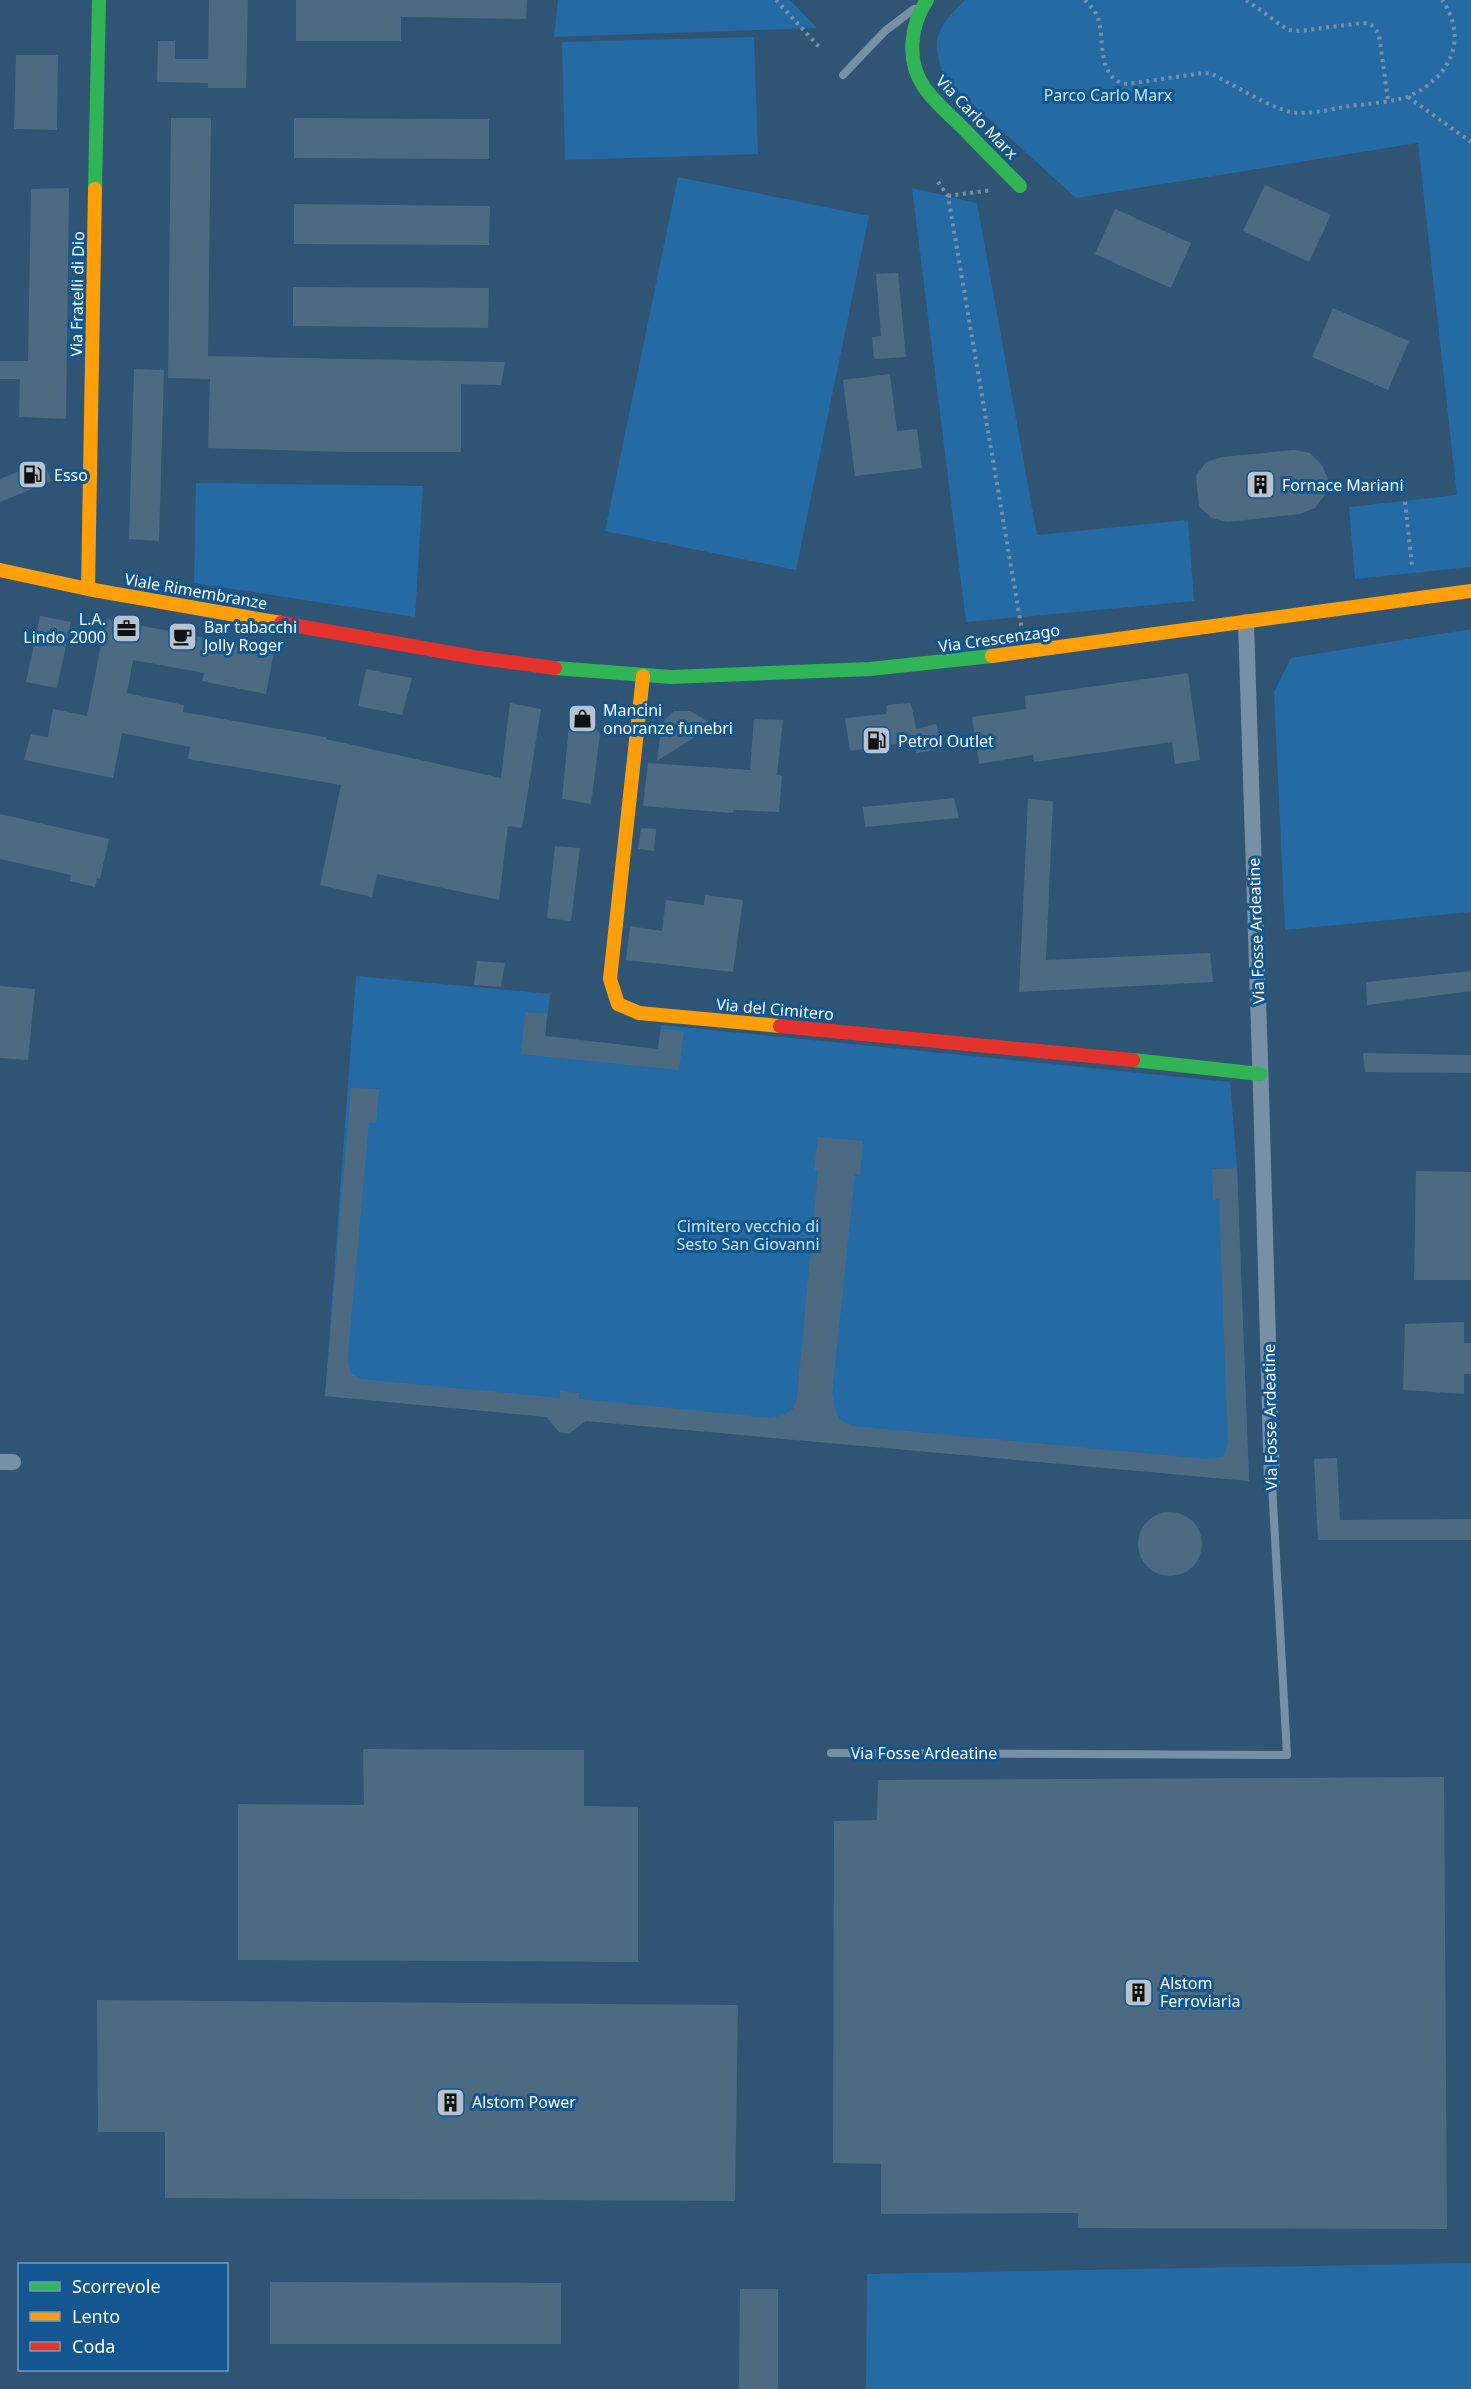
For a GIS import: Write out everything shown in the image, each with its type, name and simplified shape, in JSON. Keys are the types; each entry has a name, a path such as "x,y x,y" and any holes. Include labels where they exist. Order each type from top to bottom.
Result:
{"street":[{"name":"Via Fratelli di Dio","path":"88,589 99,0"},
{"name":"Via Carlo Marx","path":"926,1 919,13 913,35 912,56 919,79 932,96 1020,186"},
{"name":"Viale Rimembranze","path":"0,570 88,589 528,666"},
{"name":"Via Crescenzago","path":"528,666 643,676 884,668 1026,652 1471,591"},
{"name":"Via Fosse Ardeatine","path":"1246,622 1272,1484"},
{"name":"Via del Cimitero","path":"643,676 610,979 618,1004 639,1013 998,1046 1260,1074"}],"lane":[{"path":"843,75 897,21 926,1"},
{"name":"Via Fosse Ardeatine","path":"831,1753 1287,1755 1272,1484"}],"path":[{"path":"776,0 821,49"},
{"path":"1085,0 1096,13 1106,68 1111,77 1118,82 1126,84 1203,73 1212,74 1289,112 1308,113 1408,97 1437,78 1453,53 1456,39 1454,24 1442,0"},
{"path":"1246,0 1288,30 1299,31 1369,23 1376,28 1379,35 1388,100"},
{"path":"1408,97 1471,142"},
{"path":"938,182 948,196 1026,652"},
{"path":"948,196 1020,186"},
{"path":"1405,502 1412,565"}],"green space":[{"path":"558,0 790,0 817,28 554,37"},
{"name":"Parco Carlo Marx","path":"965,0 1471,0 1471,567 1355,579 1349,507 1457,495 1418,143 1076,198 946,80 938,55 938,36 947,19"},
{"path":"754,37 758,154 565,160 562,42"},
{"path":"678,177 869,216 796,570 605,531"},
{"path":"912,188 977,203 1037,535 1188,520 1194,601 966,622"},
{"path":"196,483 423,486 415,617 194,583"},
{"path":"1471,629 1471,912 1285,930 1274,692 1291,658"},
{"name":"Cimitero vecchio di Sesto San Giovanni","path":"356,976 550,994 545,1036 658,1049 661,1025 1230,1082 1237,1168 1249,1481 325,1396"},
{"path":"1471,2263 1471,2389 866,2389 867,2274"}],"building":[{"path":"209,0 248,0 246,88 208,88 208,83 157,82 158,41 175,41 175,59 208,59"},
{"path":"296,0 527,0 526,19 401,17 401,41 296,41"},
{"path":"16,55 58,55 57,130 14,129"},
{"path":"171,118 211,118 208,356 505,362 501,385 461,384 461,452 345,452 208,448 210,379 168,378"},
{"path":"294,118 489,119 489,159 294,158"},
{"path":"1265,185 1331,215 1309,262 1243,231"},
{"path":"69,188 66,419 19,417 20,379 0,379 0,361 28,361 31,189"},
{"path":"294,204 490,206 489,245 294,244"},
{"path":"1115,209 1191,243 1171,288 1095,254"},
{"path":"898,273 906,357 874,359 872,337 881,336 876,274"},
{"path":"293,287 489,288 488,328 293,326"},
{"path":"1333,308 1409,341 1388,390 1312,357"},
{"path":"134,369 164,370 159,541 129,539"},
{"path":"890,374 897,431 917,429 922,468 855,476 843,380"},
{"name":"Fornace Mariani","path":"1294,450 1310,453 1322,465 1328,479 1325,495 1315,508 1300,514 1227,522 1212,518 1199,507 1196,476 1206,462 1222,457"},
{"path":"44,461 51,481 0,502 0,479"},
{"path":"40,616 71,622 57,688 26,682"},
{"path":"106,619 274,651 266,694 202,681 204,673 133,660 127,693 184,705 183,712 326,737 326,739 501,778 510,703 541,709 522,828 508,826 499,900 377,874 372,897 320,885 341,785 188,759 190,747 122,733 113,778 24,760 31,734 48,737 53,709 87,716"},
{"path":"366,669 412,678 402,715 358,706"},
{"path":"1188,673 1200,760 1175,764 1172,742 1034,762 1033,755 979,764 972,717 1026,709 1025,696"},
{"path":"911,703 916,729 936,724 942,749 916,753 915,741 850,751 845,718 886,714 887,705"},
{"path":"674,711 690,711 714,725 657,761 662,723"},
{"path":"570,715 588,719 600,734 591,804 562,799"},
{"path":"754,719 783,720 777,775 782,776 779,812 734,810 733,813 643,806 648,763 750,770"},
{"path":"954,798 959,818 865,827 863,807"},
{"path":"1028,799 1053,801 1046,960 1210,953 1213,982 1019,992"},
{"path":"0,814 109,839 100,879 97,878 95,887 70,881 71,875 0,859"},
{"path":"641,828 656,829 654,851 638,849"},
{"path":"555,846 580,848 571,921 547,918"},
{"path":"705,895 743,900 733,972 626,960 630,926 662,931 666,900 704,905"},
{"path":"477,961 505,963 501,987 474,985"},
{"path":"1471,971 1471,991 1367,1005 1366,982"},
{"path":"0,986 35,989 28,1060 0,1058"},
{"path":"525,1012 547,1014 545,1036 658,1049 661,1029 684,1031 679,1070 521,1054"},
{"path":"1363,1053 1471,1055 1471,1073 1365,1072"},
{"path":"351,1088 379,1089 376,1123 369,1122 348,1353 351,1373 360,1379 560,1398 560,1391 579,1393 579,1399 771,1418 784,1415 793,1409 797,1398 818,1171 814,1171 818,1137 863,1141 860,1175 855,1174 832,1394 840,1420 852,1426 1206,1459 1223,1457 1228,1444 1219,1199 1213,1200 1212,1169 1237,1168 1249,1481 586,1421 569,1434 559,1432 546,1417 325,1396"},
{"path":"1416,1171 1471,1172 1471,1280 1414,1280"},
{"path":"1464,1322 1464,1343 1471,1343 1471,1374 1464,1374 1464,1394 1403,1390 1405,1324"},
{"path":"1337,1458 1340,1520 1471,1519 1471,1540 1318,1540 1314,1459"},
{"path":"1170,1512 1188,1518 1196,1526 1202,1544 1196,1562 1188,1570 1170,1576 1152,1570 1144,1562 1138,1544 1144,1526 1152,1518"},
{"path":"363,1749 584,1750 584,1806 638,1807 638,1962 238,1960 238,1804 364,1805"},
{"name":"Alstom Ferroviaria","path":"1444,1777 1447,2229 1078,2228 1078,2213 881,2214 881,2164 833,2163 834,1821 877,1820 878,1780"},
{"name":"Alstom Power","path":"97,2000 738,2005 735,2201 165,2198 165,2132 98,2132"},
{"path":"270,2282 561,2283 561,2344 270,2344"},
{"path":"740,2289 778,2289 778,2389 739,2389"}],"traffic: fast":[{"path":"95,189 99,0"},
{"path":"927,0 917,20 912,43 914,66 918,77 937,103 1020,186"},
{"path":"555,668 671,677 870,669 992,656"},
{"path":"1133,1060 1260,1074"}],"traffic: slow":[{"path":"88,589 95,189"},
{"path":"0,570 88,589 281,623"},
{"path":"992,656 1471,591"},
{"path":"643,676 610,979 618,1004 639,1013 780,1026"}],"traffic: jam":[{"path":"281,623 480,658 555,668"},
{"path":"780,1026 1133,1060"}],"place":[{"name":"Esso","path":"33,475"},
{"name":"Fornace Mariani","path":"1261,485"},
{"name":"L.A. Lindo 2000","path":"127,628"},
{"name":"Bar tabacchi Jolly Roger","path":"183,636"},
{"name":"Mancini onoranze funebri","path":"582,719"},
{"name":"Petrol Outlet","path":"877,741"},
{"name":"Alstom Ferroviaria","path":"1139,1992"},
{"name":"Alstom Power","path":"451,2102"}]}
